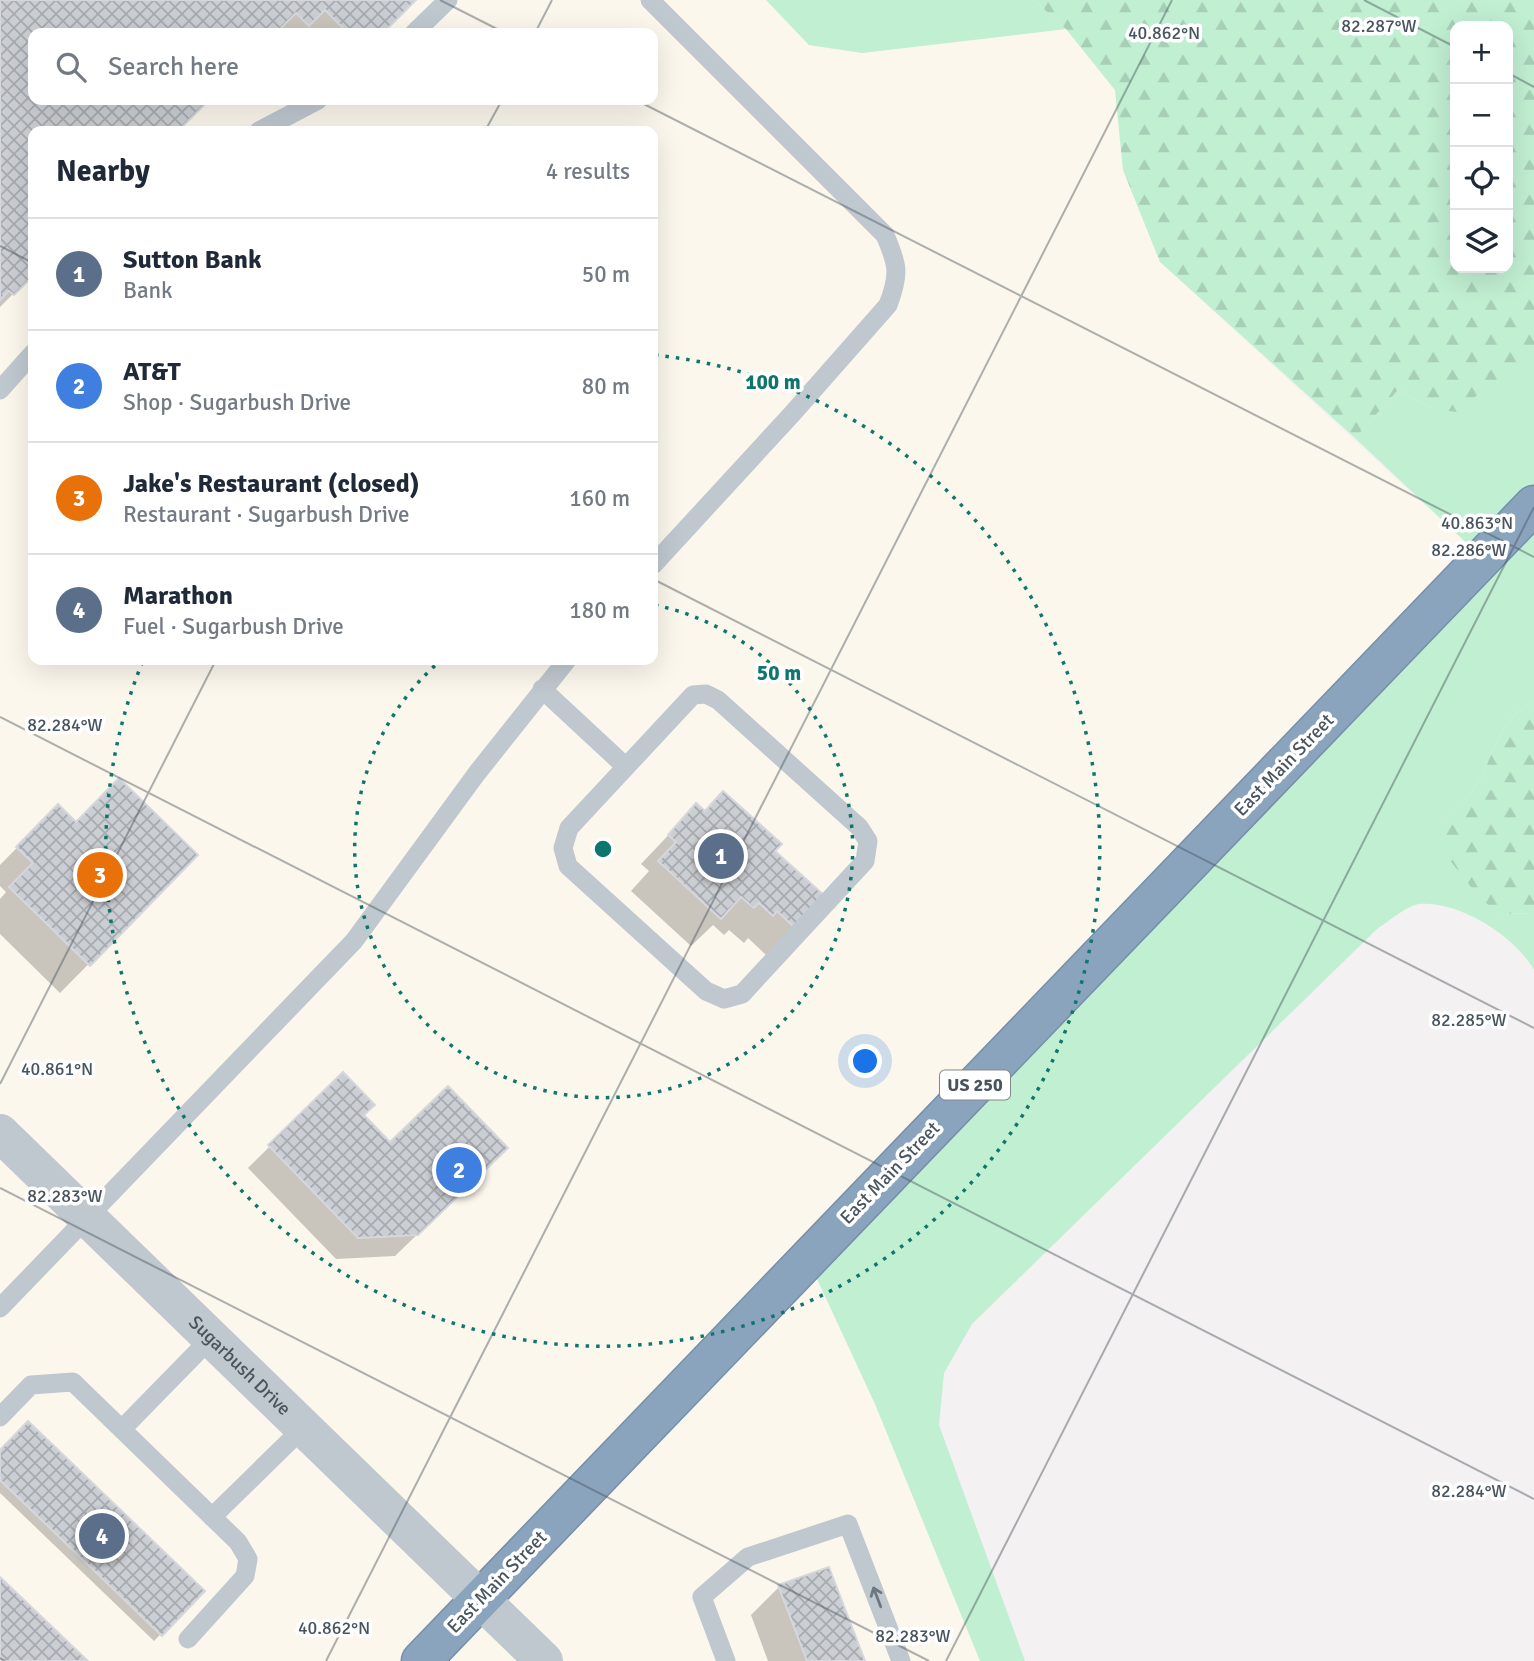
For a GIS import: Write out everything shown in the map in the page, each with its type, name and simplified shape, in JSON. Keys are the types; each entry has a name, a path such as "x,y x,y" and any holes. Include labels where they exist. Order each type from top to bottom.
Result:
{"highway":[{"name":"East Main Street","path":"421,1661 1534,505"}],"street":[{"name":"Sugarbush Drive","path":"0,1133 305,1426 544,1661"}],"lane":[{"path":"419,28 448,0"},
{"path":"650,0 885,235 897,263 896,283 888,305 801,405 658,560"},
{"path":"269,126 308,105"},
{"path":"0,390 28,359"},
{"path":"0,1308 354,941 563,665"},
{"path":"542,689 626,767"},
{"path":"693,695 706,695 718,700 859,828 867,841 865,861 742,994 724,999 706,991 568,866 562,848 569,828 626,767 693,695"},
{"path":"122,1429 212,1338"},
{"path":"0,1417 31,1385 73,1382 238,1542 248,1559 245,1576 188,1639"},
{"path":"212,1517 305,1426"},
{"path":"726,1661 702,1597 748,1557 848,1524 901,1661"}],"shaded area":[{"path":"0,0 766,0 809,45 862,53 1066,29 1115,90 1123,170 1160,262 1475,551 811,1266 875,1404 980,1661 0,1661"}],"green space":[{"path":"766,0 1034,0 1066,29 862,53 809,45"},
{"path":"1034,0 1534,0 1534,350 1456,412 1433,409 1398,390 1355,438 1160,262 1123,170 1115,90 1066,29"},
{"path":"1534,350 1534,489 1475,551 1355,438 1398,390 1433,409"},
{"path":"1534,518 1534,702 1522,709 1505,727 1476,785 1442,821 1499,914 1534,913 1534,970 1514,945 1468,914 1435,904 1414,905 1403,911 1377,929 972,1324 944,1373 939,1425 1025,1661 980,1661 875,1404 811,1266"},
{"path":"1534,702 1534,913 1499,914 1478,896 1445,854 1442,821 1476,785 1505,727 1522,709"}],"building":[{"path":"0,0 416,0 388,28 343,28 325,10 309,26 296,13 281,28 28,28 28,105 204,105 183,126 28,126 28,281 14,295 9,291 0,300"},
{"path":"119,778 198,855 90,966 9,887 33,863 16,847 58,804 76,822"},
{"path":"723,791 782,844 775,851 825,896 795,928 777,911 773,916 759,903 754,908 741,897 721,919 658,861 676,842 668,835 696,803 705,811"},
{"path":"343,1072 375,1105 364,1115 390,1142 448,1086 508,1148 418,1235 358,1238 268,1145"},
{"path":"28,1421 205,1591 162,1636 0,1480 0,1450"},
{"path":"829,1567 865,1661 807,1661 778,1585"},
{"path":"0,1577 88,1661 0,1661"}],"place":[{"name":"Sutton Bank","path":"721,856"},
{"name":"Jake's Restaurant (closed)","path":"100,875"},
{"name":"AT&T","path":"459,1170"},
{"name":"Marathon","path":"102,1536"}]}
